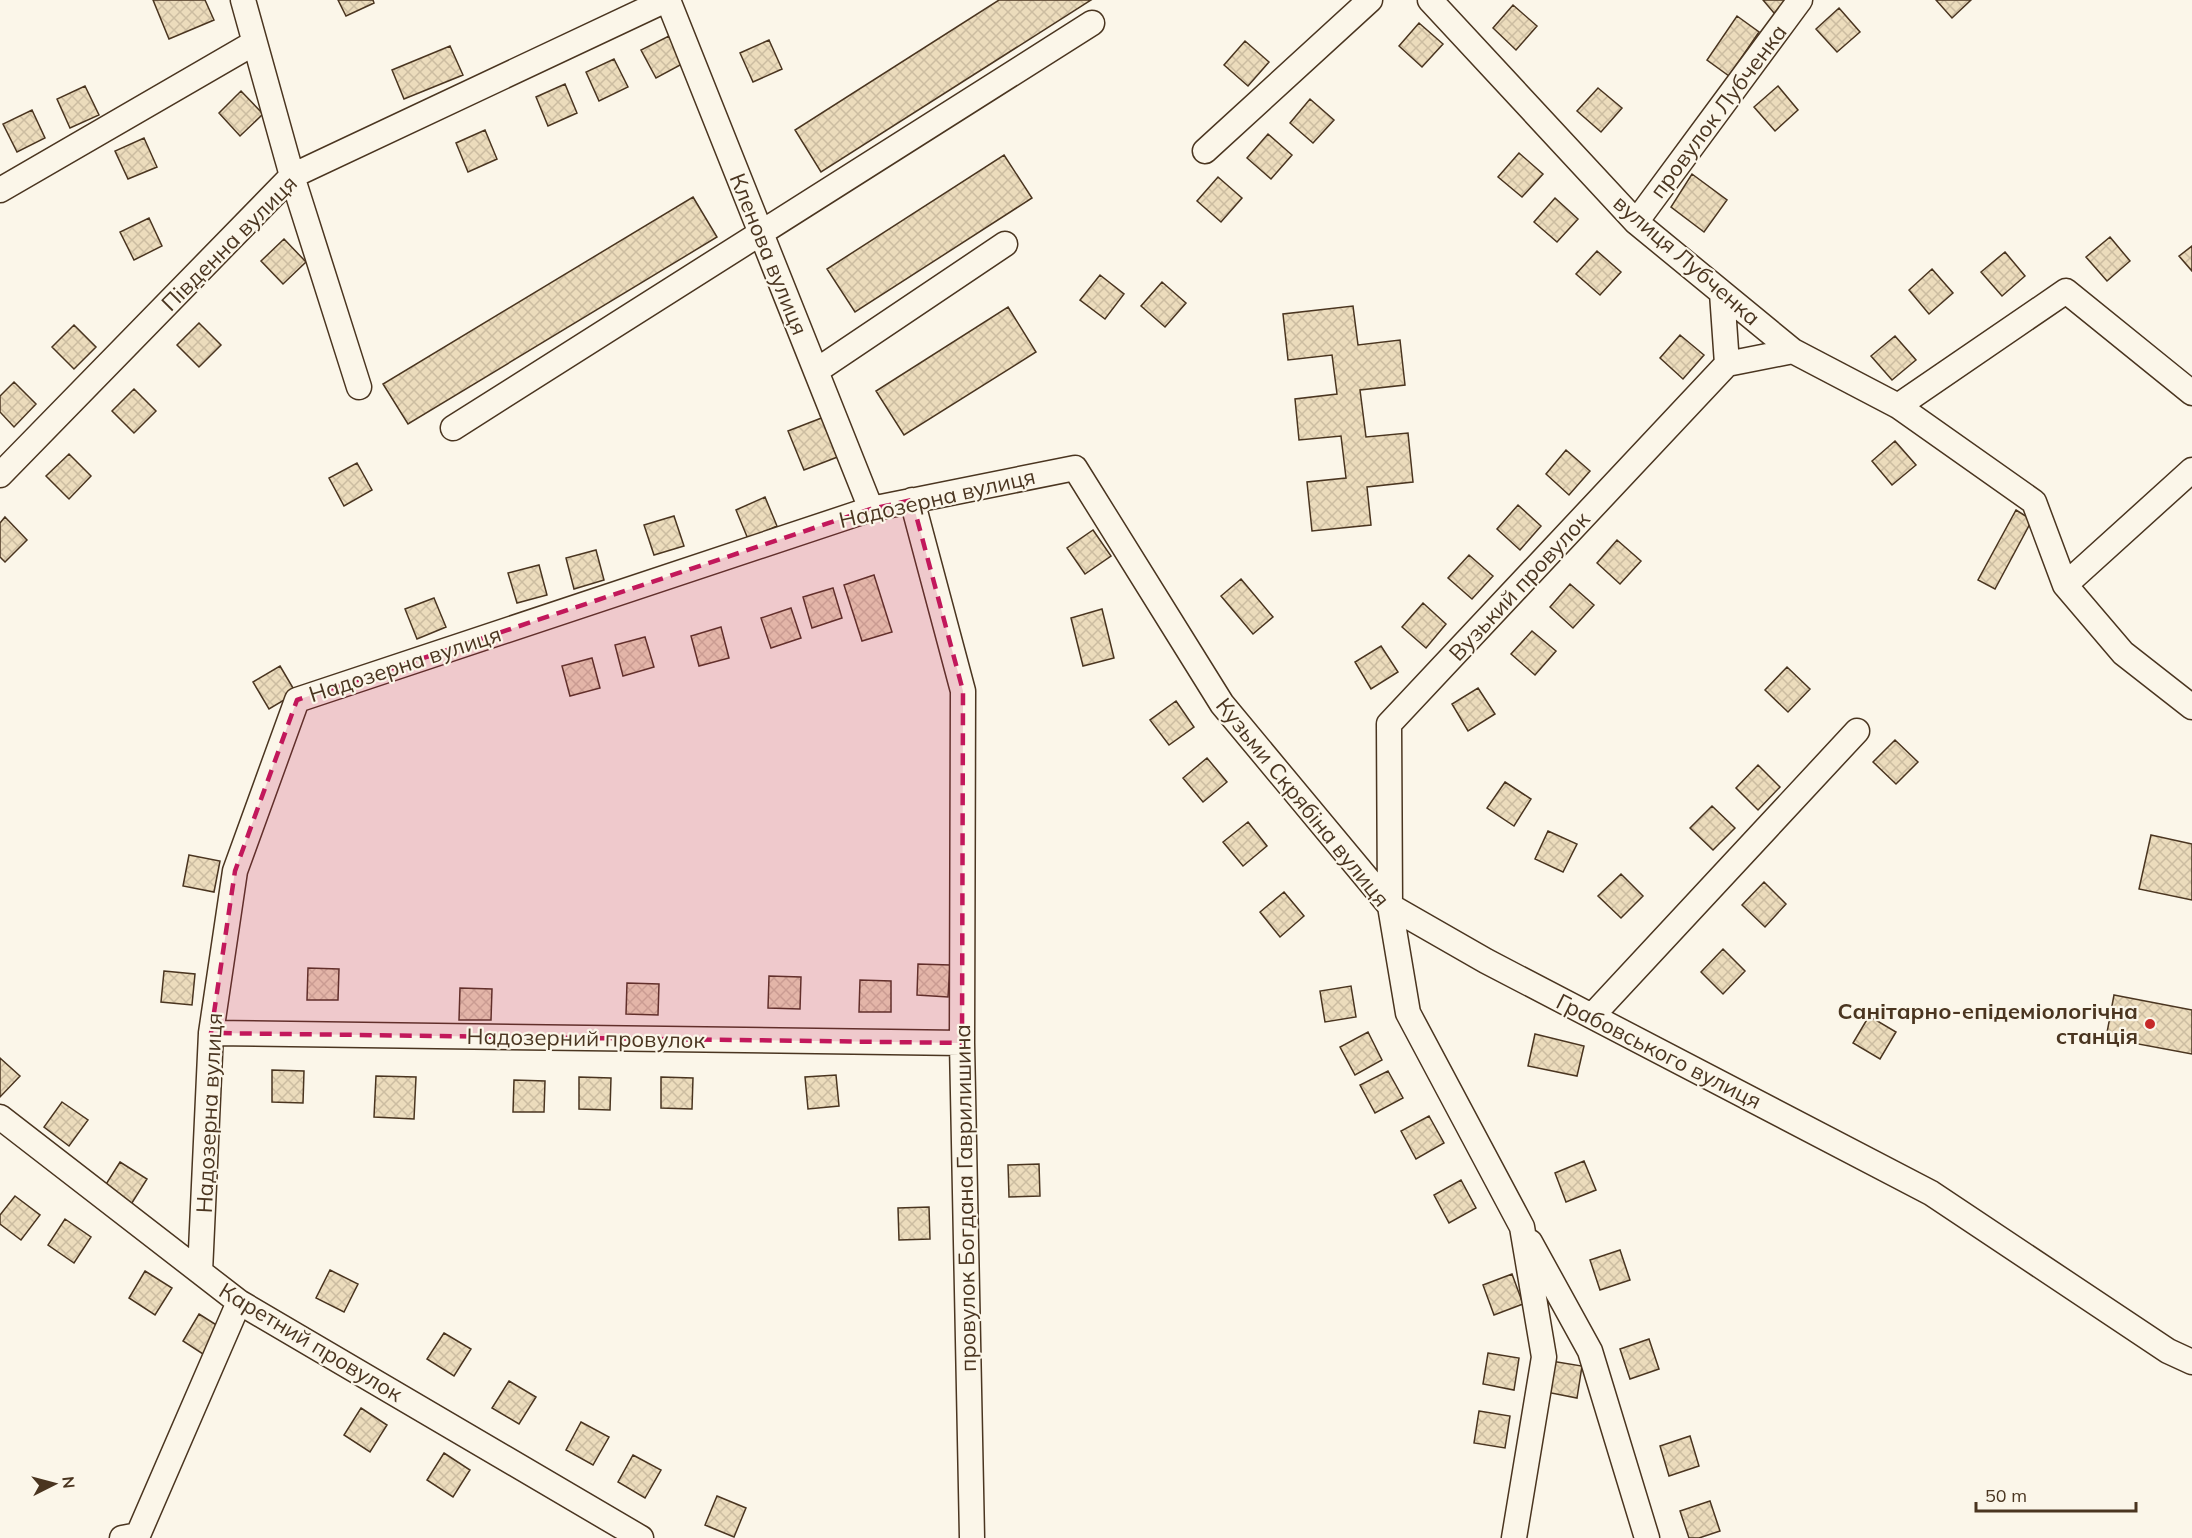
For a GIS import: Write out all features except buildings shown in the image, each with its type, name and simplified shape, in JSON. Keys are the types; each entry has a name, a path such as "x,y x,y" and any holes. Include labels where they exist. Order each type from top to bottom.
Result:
{"street":[{"path":"243,0 292,176 359,387"},
{"name":"Південна вулиця","path":"2,468 292,176 667,0"},
{"name":"Кленова вулиця","path":"667,0 871,508"},
{"path":"1205,152 1370,0"},
{"name":"вулиця Лубченка","path":"1431,0 1636,222 1793,351 1898,406 2034,502 2065,585 2123,653 2192,707"},
{"name":"провулок Лубченка","path":"1636,222 1800,0"},
{"path":"453,428 1092,23"},
{"path":"0,190 254,43"},
{"path":"816,371 1005,244"},
{"path":"1898,406 2066,291 2192,393"},
{"path":"1722,293 1727,364 1793,351"},
{"name":"Вузький провулок","path":"1390,906 1389,724 1727,364"},
{"name":"Кузьми Скрябіна вулиця","path":"1075,468 1222,704 1390,906 1408,1013 1522,1227 1544,1357 1514,1538"},
{"name":"Надозерна вулиця","path":"200,1272 211,1034 235,871 297,700 871,508 1075,468"},
{"path":"2065,585 2192,470"},
{"name":"провулок Богдана Гаврилишина","path":"912,500 963,691 962,1043 972,1538"},
{"path":"1592,1016 1857,731"},
{"name":"Грабовського вулиця","path":"1390,906 1486,961 1931,1193 2168,1351 2192,1362"},
{"name":"Надозерний провулок","path":"211,1034 962,1043"},
{"name":"Каретний провулок","path":"0,1117 239,1302 642,1538"},
{"path":"1522,1227 1590,1351 1647,1538"},
{"path":"122,1538 138,1535 239,1302"}],"highlighted area":[{"path":"912,500 963,691 962,1043 211,1033 235,871 297,700 871,509"}],"place":[{"name":"Санітарно-епідеміологічна станція","path":"2150,1024"}]}
